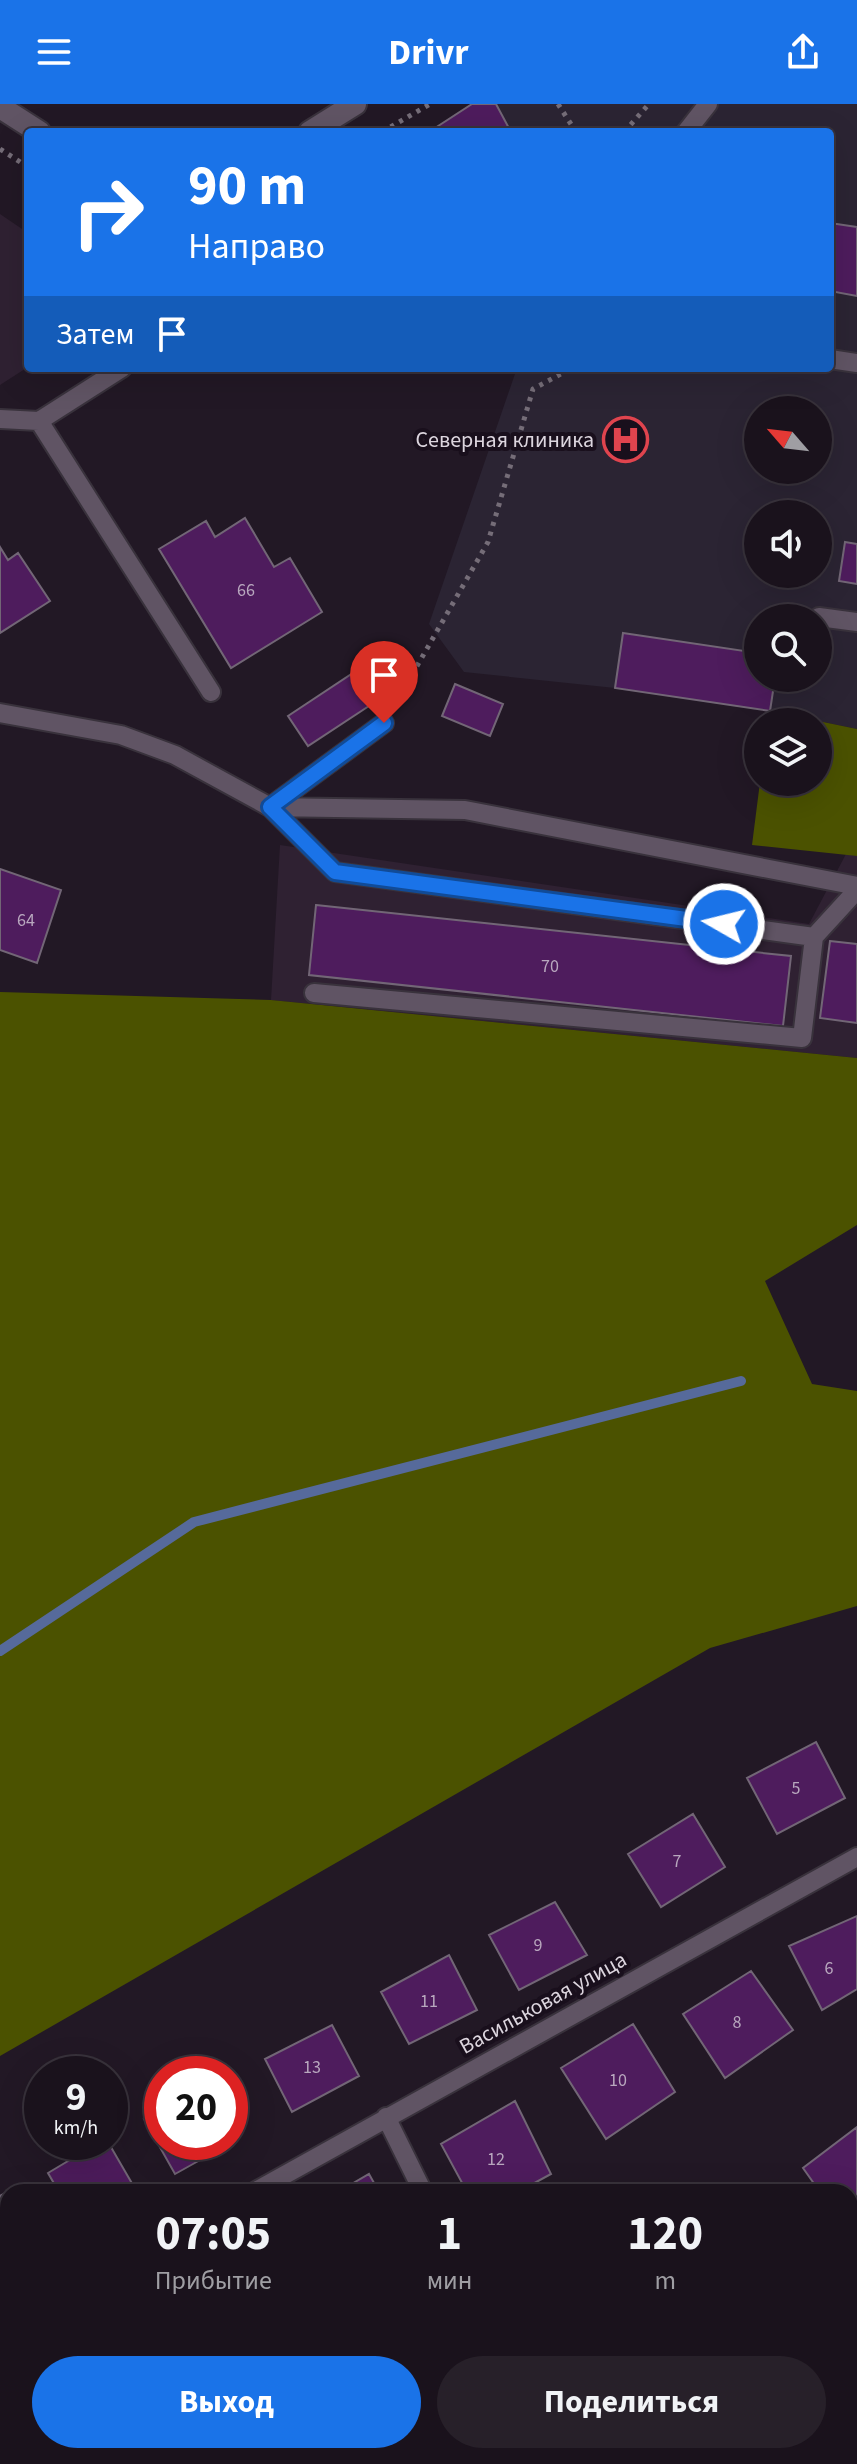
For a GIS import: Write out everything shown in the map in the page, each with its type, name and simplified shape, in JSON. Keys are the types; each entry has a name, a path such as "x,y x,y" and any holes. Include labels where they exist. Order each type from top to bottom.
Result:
{"street":[{"path":"316,128 355,104"},
{"path":"0,107 33,128"}],"lane":[{"path":"689,128 708,104"},
{"path":"834,360 857,363"},
{"path":"0,419 39,421 116,372"},
{"path":"39,421 211,692"},
{"path":"832,619 857,622"},
{"path":"0,713 121,735 175,755 270,807 335,872 814,937"},
{"path":"270,807 384,723"},
{"path":"270,807 465,810 857,888"},
{"path":"314,993 802,1038 814,937 857,888"},
{"name":"Васильковая улица","path":"268,2184 857,1857"},
{"path":"386,2117 419,2184"}],"path":[{"path":"389,128 430,104"},
{"path":"558,104 573,128"},
{"path":"628,128 649,104"},
{"path":"0,149 24,164"},
{"path":"384,723 488,542 533,389 565,372"}],"shaded area":[{"name":"Северная клиника","path":"496,104 857,104 857,729 832,724 832,708 750,708 615,688 464,672 429,624 516,372 834,372 834,128 509,128"},
{"path":"0,214 24,230 24,370 0,385"},
{"path":"280,845 809,924 846,854 857,856 857,1058 271,1000"}],"green space":[{"path":"832,724 857,729 857,856 752,845 758,796 832,796"},
{"path":"0,992 271,1000 857,1058 857,1225 765,1281 812,1384 857,1391 857,1606 710,1648 0,2056"}],"building":[{"path":"472,104 496,104 509,128 435,128"},
{"path":"834,224 857,227 857,296 834,292"},
{"path":"245,518 274,567 290,558 322,612 231,668 159,549 206,521 215,537"},
{"path":"845,542 857,544 857,584 839,581"},
{"path":"0,547 8,560 18,553 50,601 0,633"},
{"path":"623,633 744,651 744,692 773,692 770,708 750,708 615,688"},
{"path":"356,671 375,702 308,746 288,716"},
{"path":"455,684 503,704 490,736 442,716"},
{"path":"0,869 61,890 37,963 0,950"},
{"path":"316,905 791,956 783,1026 309,975"},
{"path":"830,941 857,944 857,1023 820,1018"},
{"path":"816,1742 845,1798 777,1834 747,1778"},
{"path":"693,1814 725,1867 661,1907 628,1854"},
{"path":"555,1902 587,1955 519,1990 489,1935"},
{"path":"857,1916 857,1989 822,2010 789,1946"},
{"path":"449,1955 477,2010 409,2044 381,1992"},
{"path":"751,1971 793,2030 725,2078 683,2014"},
{"path":"633,2024 675,2092 606,2139 561,2068"},
{"path":"332,2025 359,2076 292,2112 265,2059"},
{"path":"515,2101 551,2174 533,2184 463,2184 441,2144"},
{"path":"857,2127 857,2184 814,2184 803,2168"},
{"path":"70,2160 118,2160 132,2184 54,2184 48,2173"},
{"path":"167,2160 200,2160 175,2174"},
{"path":"369,2174 375,2184 352,2184"}],"waterway":[{"path":"0,1651 194,1522 741,1381"}],"place":[{"name":"Северная клиника","path":"625,440"}],"route":[{"path":"384,723 270,807 335,872 724,924"}]}
